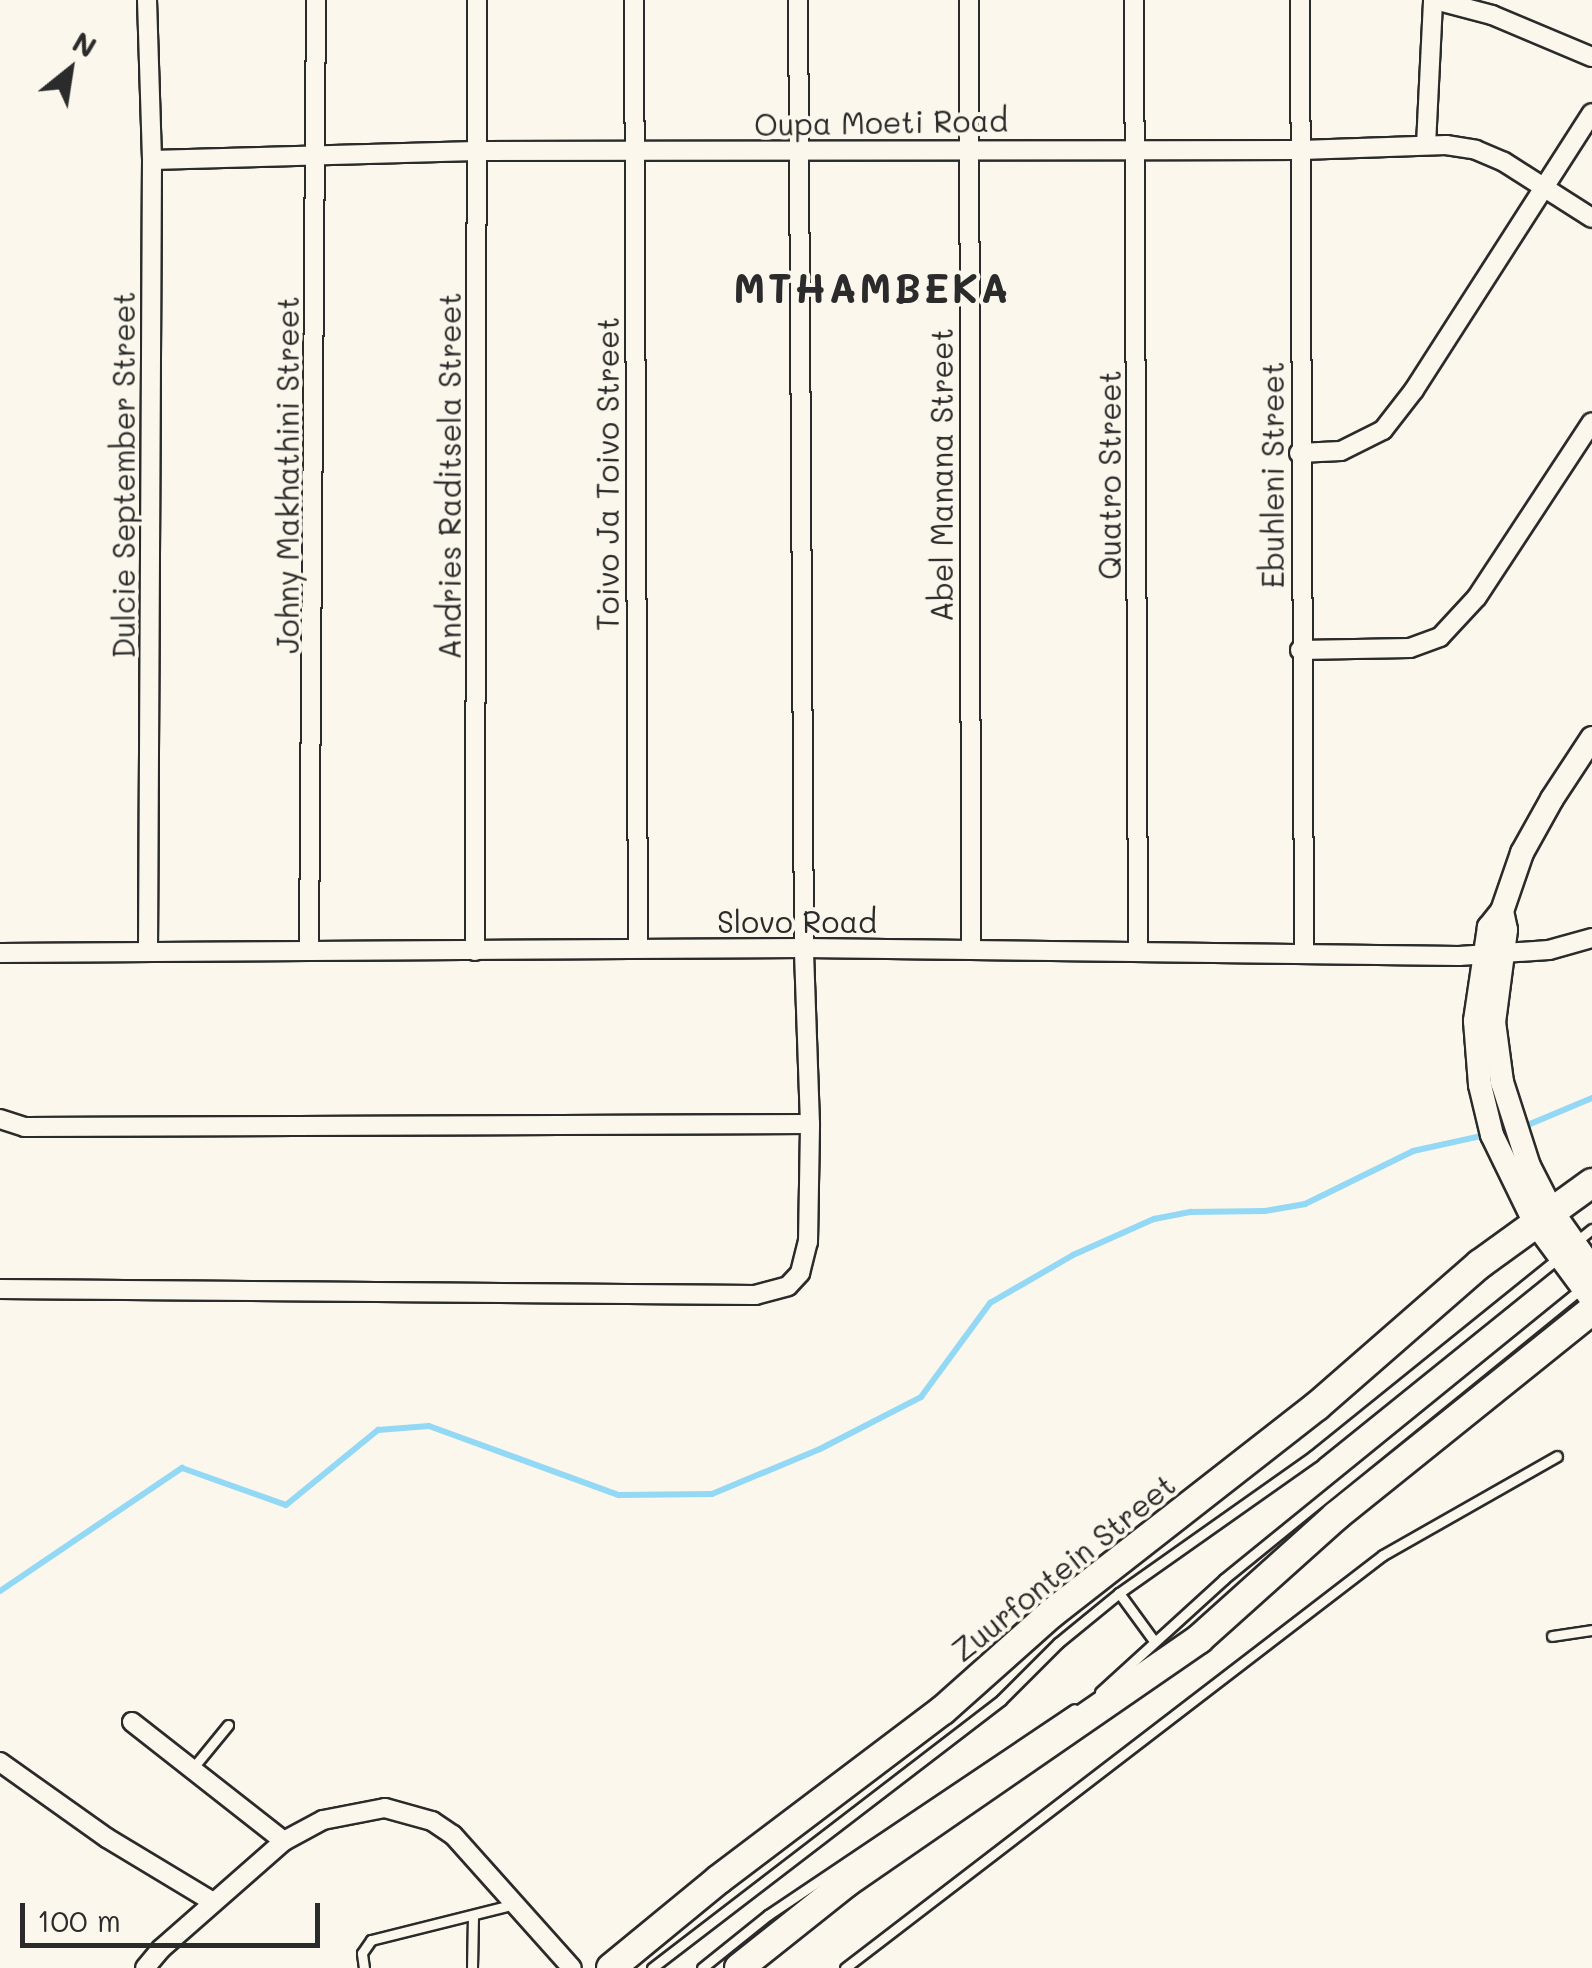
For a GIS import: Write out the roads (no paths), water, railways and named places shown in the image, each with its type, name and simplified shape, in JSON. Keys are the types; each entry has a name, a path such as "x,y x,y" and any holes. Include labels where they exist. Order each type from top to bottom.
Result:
{"main road":[{"name":"Zuurfontein Street","path":"611,1968 718,1880 942,1710 1052,1613 1317,1406 1480,1264 1592,1183"},
{"path":"740,1968 846,1882 1199,1639 1590,1289"}],"street":[{"name":"Dulcie September Street","path":"147,0 152,160 148,950"},
{"name":"Johny Makhathini Street","path":"309,951 316,0"},
{"name":"Andries Raditsela Street","path":"476,951 477,0"},
{"name":"Toivo Ja Toivo Street","path":"634,0 631,153 638,948"},
{"path":"0,1289 756,1296 788,1286 800,1273 808,1242 810,1124 804,948 798,0"},
{"name":"Abel Manana Street","path":"969,0 970,950"},
{"name":"Quatro Street","path":"1134,0 1138,950"},
{"name":"Ebuhleni Street","path":"1300,0 1304,950"},
{"path":"1426,145 1434,0 1495,7 1592,57"},
{"path":"1300,453 1341,451 1383,430 1592,113"},
{"name":"Oupa Moeti Road","path":"152,160 476,151 631,153 968,147 1301,150 1426,145 1476,150 1592,218"},
{"path":"1300,650 1410,648 1440,638 1476,597 1592,422"},
{"path":"1590,1289 1519,1171 1491,1084 1492,955 1506,930 1502,911 1522,854 1592,738"},
{"name":"Slovo Road","path":"0,952 804,948 1304,950 1492,955 1549,950 1592,938"},
{"path":"0,1118 25,1127 810,1124"},
{"path":"132,1722 284,1842"},
{"path":"0,1762 107,1838 213,1902"},
{"path":"145,1968 213,1902 284,1842 323,1820 360,1810 407,1813 453,1834 572,1968"}],"lane":[{"path":"652,1968 1002,1700 1058,1643 1119,1593 1313,1456 1592,1229"},
{"path":"702,1968 768,1915 862,1849 1096,1695 1224,1579 1590,1289"},
{"path":"845,1968 1383,1556 1556,1456"},
{"path":"1119,1593 1154,1642"},
{"path":"1552,1636 1592,1630"},
{"path":"192,1769 228,1725"},
{"path":"364,1968 362,1953 370,1940 517,1903"},
{"path":"472,1968 473,1916"}],"waterway":[{"path":"1523,1127 1592,1098"},
{"path":"0,1591 182,1468 286,1505 378,1430 429,1426 619,1495 712,1494 820,1449 921,1397 990,1303 1073,1255 1154,1219 1191,1212 1265,1211 1305,1204 1413,1151 1486,1135"}],"district":[{"name":"MTHAMBEKA","path":"872,287"}]}
